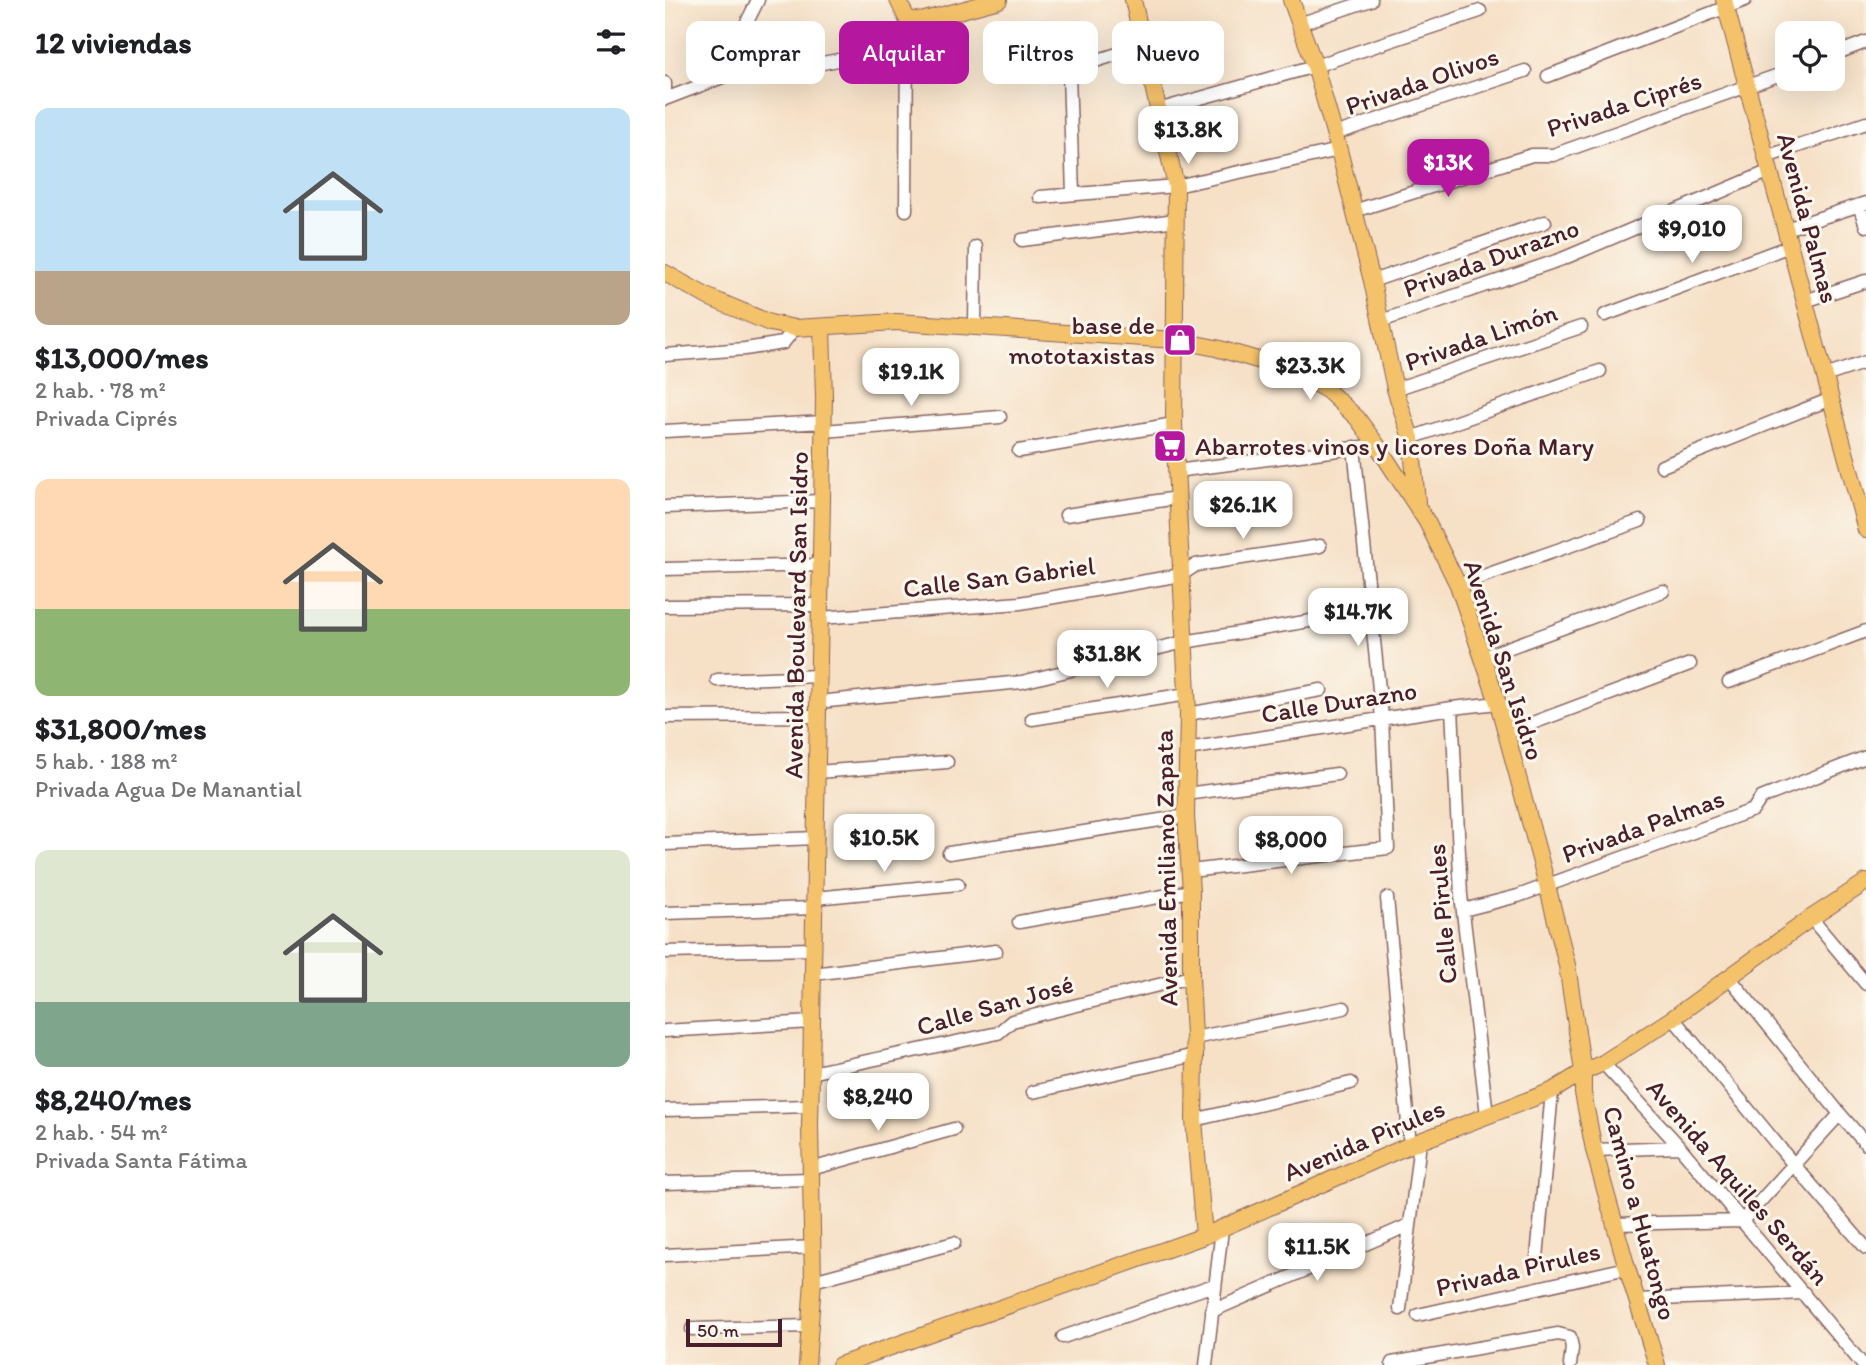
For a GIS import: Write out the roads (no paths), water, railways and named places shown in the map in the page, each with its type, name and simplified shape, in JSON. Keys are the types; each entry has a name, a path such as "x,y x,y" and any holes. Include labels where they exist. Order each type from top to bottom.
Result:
{"main road":[{"path":"898,0 907,19 921,21 999,0"},
{"name":"Avenida Emiliano Zapata","path":"1133,0 1138,21"},
{"path":"1291,0 1315,66 1372,281 1395,390 1411,438 1417,505"},
{"name":"Avenida Palmas","path":"1725,3 1865,523"},
{"name":"Avenida Emiliano Zapata","path":"1152,84 1176,186 1174,424 1188,714 1186,816 1191,891 1194,1120 1204,1237"},
{"name":"Avenida San Isidro","path":"665,273 708,297 770,323 796,328 897,322 1175,340 1261,361 1296,373 1328,391 1357,418 1377,445 1417,505 1458,585 1498,704 1547,885 1567,965 1583,1072"},
{"name":"Avenida Boulevard San Isidro","path":"807,1365 813,1281 811,1073 824,426 822,327"},
{"name":"Avenida Pirules","path":"840,1365 860,1362 1204,1237 1415,1143 1552,1091 1603,1063 1673,1018 1811,918 1866,882"},
{"name":"Camino a Huatongo","path":"1583,1072 1583,1093 1594,1150 1657,1365"}],"street":[{"path":"748,21 758,0"},
{"path":"1299,24 1370,0"},
{"path":"1548,76 1725,3 1745,0"},
{"path":"1158,110 1315,66 1480,11"},
{"path":"907,19 907,211"},
{"path":"1845,50 1866,42"},
{"path":"1073,194 1069,74 1073,68 1112,56"},
{"path":"825,63 838,60"},
{"name":"Privada Olivos","path":"1040,197 1176,186 1336,142 1525,71"},
{"name":"Privada Ciprés","path":"1354,211 1532,155 1553,155 1775,76"},
{"path":"665,83 665,98 703,84"},
{"name":"Privada Durazno","path":"1381,321 1562,259 1768,164 1866,124"},
{"path":"1786,229 1863,204 1866,226"},
{"path":"1022,240 1176,220"},
{"path":"1372,281 1545,222"},
{"path":"1605,315 1790,246"},
{"path":"975,326 977,247"},
{"path":"1805,301 1866,281"},
{"name":"Privada Limón","path":"1395,390 1581,327"},
{"path":"665,355 745,349 783,343 796,328"},
{"path":"1825,376 1866,362"},
{"path":"1411,438 1600,371"},
{"path":"1662,466 1831,399"},
{"path":"665,431 1000,417"},
{"path":"1019,451 1174,424"},
{"path":"1176,471 1377,445"},
{"path":"1189,871 1388,848 1382,718 1354,447"},
{"path":"1066,514 1177,498"},
{"path":"665,507 822,501"},
{"path":"1458,585 1640,521"},
{"name":"Calle San Gabriel","path":"665,606 820,611 1020,603 1181,575 1196,565 1320,546"},
{"path":"665,569 821,565"},
{"path":"1483,657 1663,591"},
{"path":"665,717 818,709 1022,682 1184,642 1370,611"},
{"path":"1729,682 1866,631"},
{"path":"1506,733 1690,664"},
{"path":"717,680 819,676"},
{"path":"1188,714 1321,690"},
{"path":"1032,719 1187,694"},
{"name":"Calle Durazno","path":"1187,749 1382,718 1498,704"},
{"name":"Calle Pirules","path":"1452,708 1463,910 1487,1115"},
{"name":"Privada Palmas","path":"1463,910 1502,901 1753,810 1761,798 1866,757"},
{"path":"817,772 947,762"},
{"path":"1186,794 1337,774"},
{"path":"949,853 1186,816"},
{"path":"665,844 817,838"},
{"path":"665,913 814,903 958,884"},
{"path":"1019,922 1191,891"},
{"path":"1387,898 1415,1143 1400,1309"},
{"path":"1811,918 1866,984"},
{"path":"665,952 814,949"},
{"path":"813,974 996,951"},
{"name":"Calle San José","path":"811,1073 998,1033 1012,1021 1191,977"},
{"path":"1729,977 1866,1144"},
{"path":"1033,1092 1195,1046 1345,1008"},
{"path":"1673,1018 1794,1166 1866,1248"},
{"path":"665,1031 812,1022"},
{"name":"Avenida Aquiles Serdán","path":"1603,1063 1680,1147 1863,1365"},
{"path":"1194,1120 1350,1083"},
{"path":"1537,1258 1552,1091"},
{"path":"665,1110 811,1106"},
{"path":"1615,1224 1742,1221 1840,1114"},
{"path":"665,1183 811,1174 954,1129"},
{"path":"1594,1150 1680,1147"},
{"path":"1212,1311 1409,1225"},
{"path":"1206,1365 1222,1229"},
{"path":"813,1281 954,1243"},
{"path":"665,1255 813,1247"},
{"name":"Privada Pirules","path":"1418,1315 1627,1268"},
{"path":"1063,1338 1214,1285"},
{"path":"1637,1300 1804,1293"},
{"path":"692,1329 809,1326"},
{"path":"1392,1363 1558,1334 1570,1337 1570,1365"}],"place":[{"name":"base de mototaxistas","path":"1180,340"},
{"name":"Abarrotes vinos y licores Doña Mary","path":"1170,446"}]}
